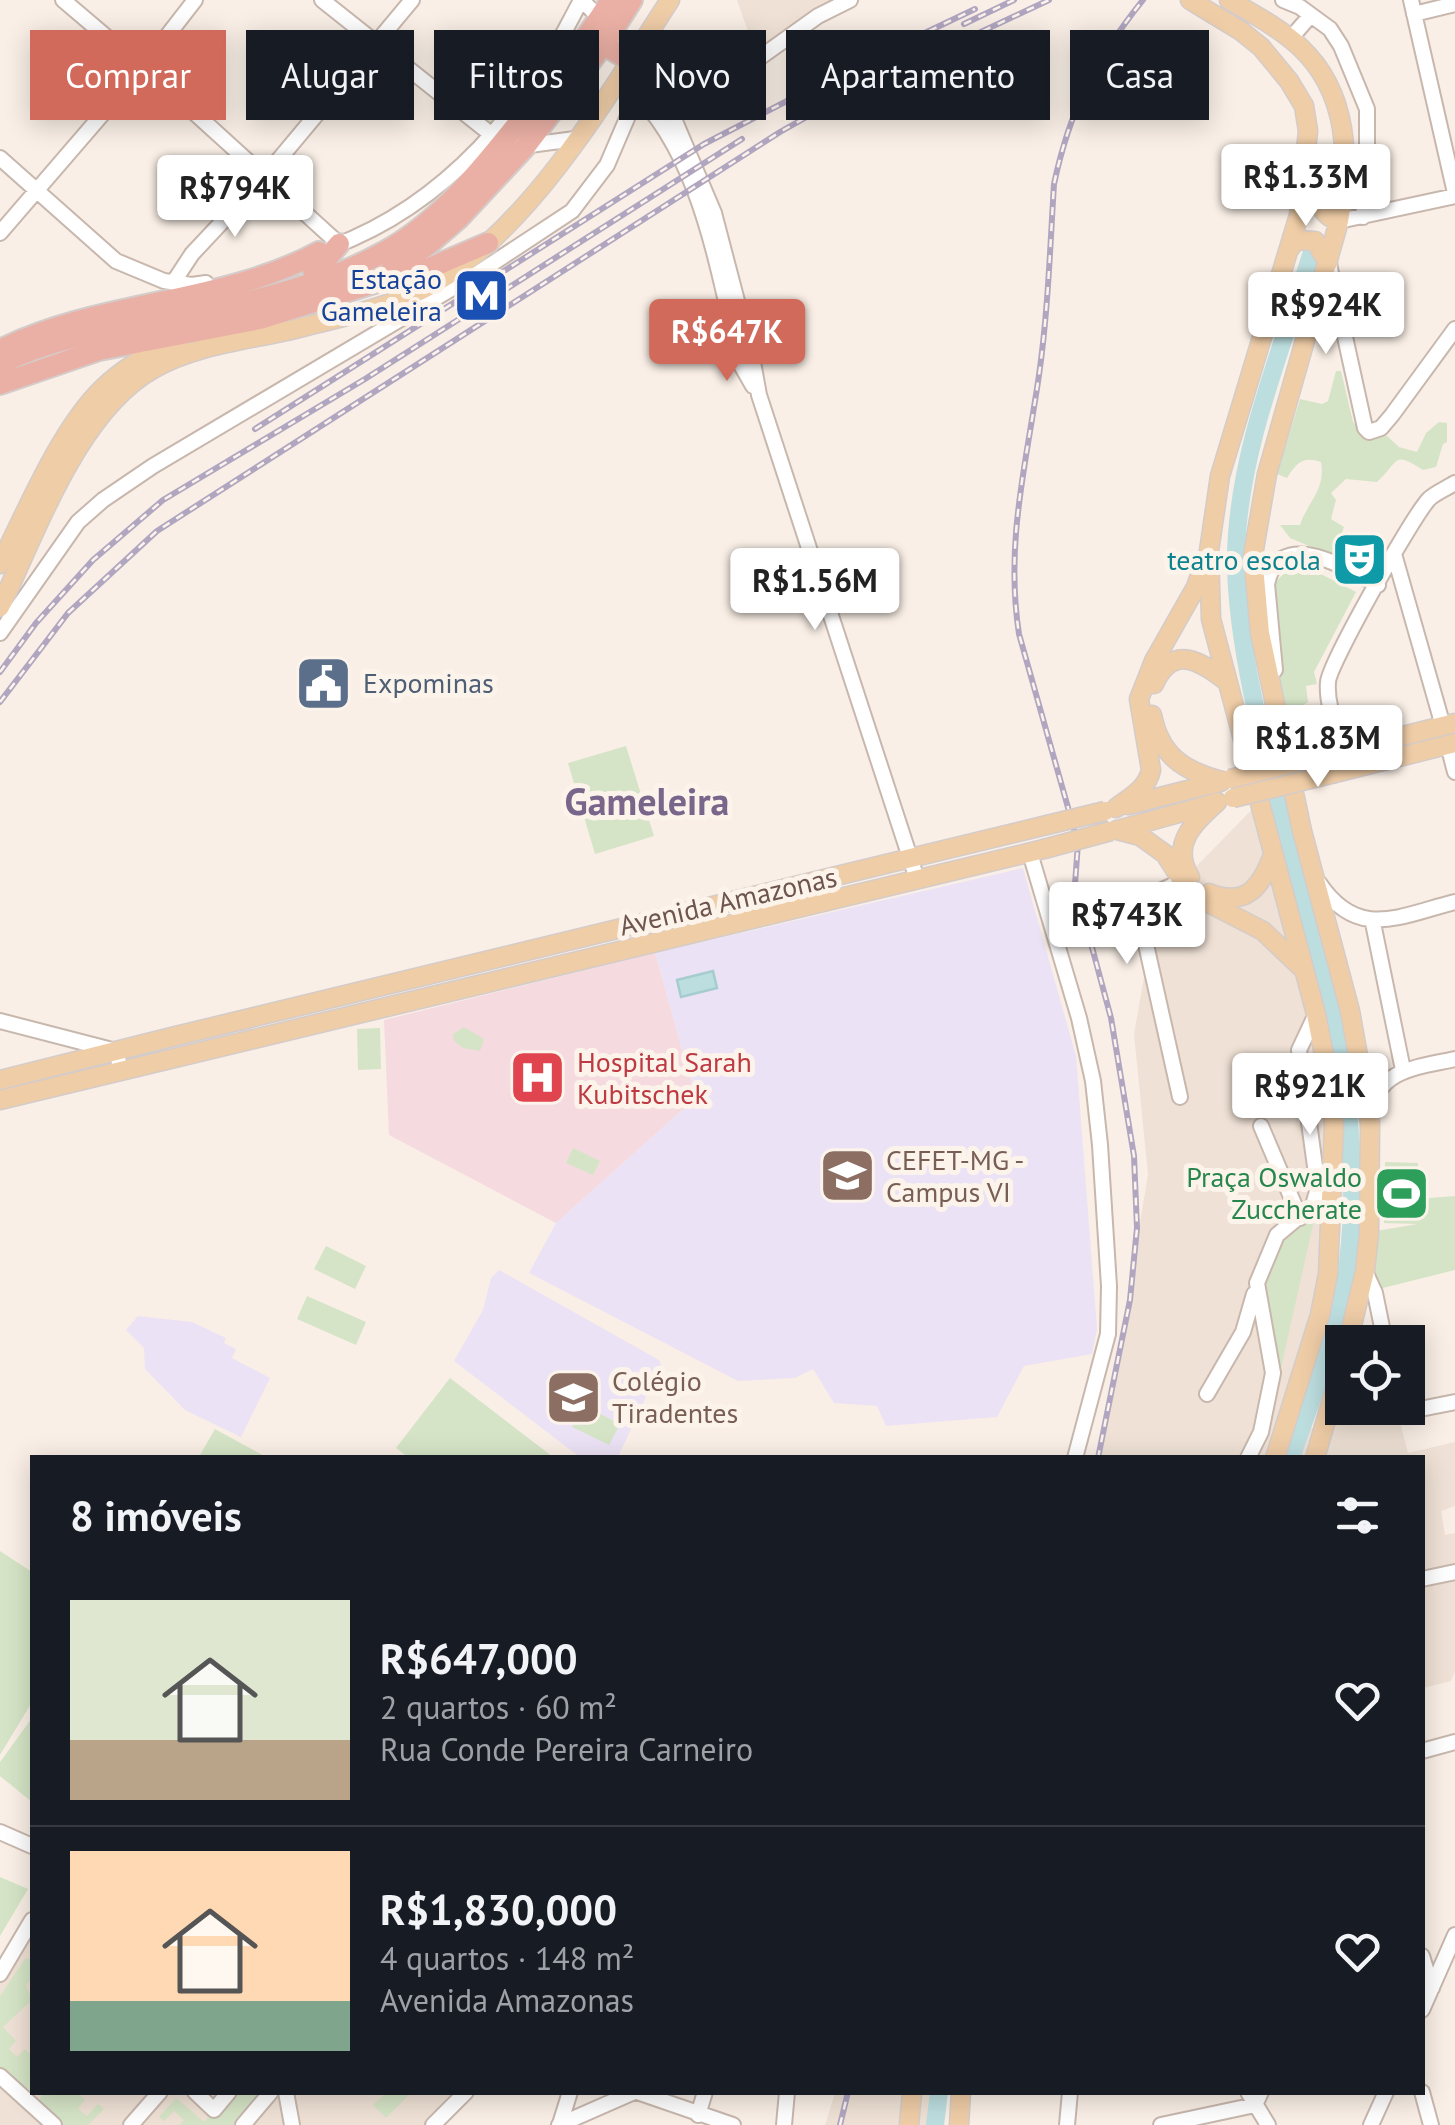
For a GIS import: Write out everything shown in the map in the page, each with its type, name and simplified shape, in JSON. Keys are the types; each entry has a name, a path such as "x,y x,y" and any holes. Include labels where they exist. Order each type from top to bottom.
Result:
{"highway":[{"path":"0,384 202,321 332,276 386,251 446,204 497,139 632,0"},
{"path":"602,27 619,60"},
{"path":"374,283 458,219 525,147 602,27"},
{"path":"0,364 74,336 202,321 260,319 425,270 488,243"},
{"path":"262,299 320,267 340,244"},
{"path":"0,350 24,338 100,316 252,279 290,267 319,252"},
{"path":"100,316 202,321"}],"main road":[{"path":"653,30 670,0"},
{"path":"1190,0 1251,39 1289,81 1304,106 1317,196 1341,212"},
{"path":"1236,1 1290,39 1314,62 1329,87 1347,152 1341,212 1267,474 1253,555 1260,633 1313,874 1350,1010 1370,1123 1370,1232 1352,1325"},
{"path":"0,607 75,454 98,415 120,391 156,367 219,344 324,322 412,296 448,275 532,201 575,139 619,86"},
{"path":"1276,1455 1320,1315 1328,1274 1334,1126 1316,1014 1211,619 1209,551 1220,476 1299,216 1308,152"},
{"path":"1287,252 1296,240 1305,238 1315,241 1328,263"},
{"path":"0,564 65,440 100,390 202,321"},
{"path":"1110,809 1142,789 1149,779 1151,770 1139,698 1154,661 1196,587 1209,551"},
{"path":"1225,680 1202,663 1189,659 1173,661 1161,671 1150,703 1155,731 1172,759 1225,790 1185,835 1181,851 1184,867 1193,882 1223,899 1256,890 1273,854"},
{"name":"Avenida Amazonas","path":"0,1080 60,1064 118,1060 1037,851 1114,830 1310,758 1449,724"},
{"name":"Avenida Amazonas","path":"0,1100 118,1060 495,955 1110,809 1334,773 1452,744"},
{"path":"1037,851 1030,841 1045,825"},
{"path":"1114,830 1140,836 1165,854 1182,881 1199,898 1264,931 1305,971"},
{"path":"1316,1455 1325,1423"},
{"path":"909,2125 912,2095"},
{"path":"959,2125 961,2095"}],"street":[{"path":"63,0 99,30"},
{"path":"171,30 194,0"},
{"path":"322,0 361,30"},
{"path":"386,30 412,0"},
{"path":"566,30 581,0 602,27"},
{"path":"766,53 818,16 850,0"},
{"path":"1283,0 1330,28 1367,109 1363,217"},
{"path":"1341,212 1363,217 1455,194 1412,7 1455,4"},
{"path":"1290,39 1311,15"},
{"path":"414,72 497,139 525,147 575,139"},
{"path":"0,233 97,120"},
{"path":"203,120 340,244"},
{"path":"174,282 192,254 266,176 312,120"},
{"path":"116,261 192,285 241,276 319,252 420,201 497,139 508,120"},
{"path":"0,633 78,522 103,500 153,466 478,273 572,211 607,165 626,120"},
{"path":"660,120 678,153 703,216 741,365 759,395"},
{"path":"674,120 714,213 759,395 918,880"},
{"path":"0,158 148,288 144,305"},
{"path":"1328,263 1365,428 1374,432 1392,416 1455,329"},
{"path":"1344,750 1328,698 1328,678 1394,554 1430,498 1455,483"},
{"path":"1279,716 1267,584 1273,569 1292,556 1313,554 1378,586"},
{"path":"1394,554 1449,724"},
{"path":"1452,744 1455,772"},
{"path":"1037,851 1094,1082 1100,1145 1108,1334 1076,1455"},
{"path":"1313,874 1341,911 1373,923 1455,902"},
{"path":"1180,1097 1141,922 1148,896 1182,881"},
{"path":"1373,923 1403,1070"},
{"path":"1206,1394 1243,1332 1256,1284 1278,1235 1313,1205 1318,1188 1299,1050 1316,1014"},
{"path":"0,1021 38,1030 118,1060"},
{"path":"38,1030 53,1041 60,1064"},
{"path":"1370,1123 1374,1097 1380,1087 1403,1070 1455,1059"},
{"path":"1261,1126 1300,1218"},
{"path":"1365,1271 1375,1293 1382,1325"},
{"path":"1250,1455 1262,1432 1273,1373 1256,1284"},
{"path":"1273,1373 1296,1391"},
{"path":"1425,1406 1455,1402"},
{"path":"1425,1578 1455,1572"},
{"path":"1425,1749 1455,1742"},
{"path":"0,1832 30,1845"},
{"path":"0,1974 30,1924"},
{"path":"1425,2003 1455,1935"},
{"path":"15,1952 30,1950"},
{"path":"1425,1966 1432,1988"},
{"path":"0,2076 32,2097 54,2125"},
{"path":"131,2125 157,2095"},
{"path":"198,2095 214,2110 226,2095"},
{"path":"243,2125 268,2095"},
{"path":"287,2095 292,2125"},
{"path":"433,2125 463,2095"},
{"path":"560,2124 569,2095"},
{"path":"560,2124 628,2095"},
{"path":"644,2095 733,2125"},
{"path":"698,2114 704,2095"},
{"path":"784,2125 787,2095"},
{"path":"1067,2125 1070,2095"},
{"path":"1371,2125 1385,2095"},
{"path":"1423,2095 1430,2125"},
{"path":"1161,2125 1255,2097 1268,2125"}],"shaded area":[{"path":"737,0 844,0 800,30 786,30 786,40 767,53 766,30 748,30"},
{"path":"1293,783 1323,913 1309,929 1340,1091 1345,1166 1339,1257 1303,1429 1401,1425 1408,1453 1455,1442 1455,1506 1441,1511 1445,1535 1455,1533 1455,1672 1451,1681 1425,1688 1425,1455 1101,1455 1148,1175 1134,1034 1146,966 1138,921 1167,881 1184,879 1277,784"},
{"name":"CEFET-MG - Campus VI","path":"1023,868 1076,1056 1097,1329 1092,1354 1024,1366 997,1417 886,1426 877,1406 834,1403 813,1369 795,1378 738,1381 529,1273 556,1223 690,1103 694,1093 655,953"},
{"name":"Hospital Sarah Kubitschek","path":"655,953 694,1093 690,1103 556,1223 389,1135 384,1020"},
{"name":"Colégio Tiradentes","path":"499,1270 659,1360 661,1364 619,1455 577,1455 454,1361 483,1310 491,1278"},
{"path":"138,1316 192,1322 226,1338 224,1343 236,1349 232,1358 270,1378 241,1437 185,1410 145,1369 144,1348 126,1330"},
{"path":"30,1923 30,2095 464,2095 433,2125 0,2125 0,1974"},
{"path":"834,2095 934,2095 931,2125 825,2125"}],"green space":[{"path":"480,120 500,120 493,131"},
{"path":"1336,371 1341,371 1353,422 1366,438 1387,436 1399,447 1417,452 1426,433 1439,422 1447,423 1447,442 1436,467 1423,470 1401,459 1377,482 1346,479 1331,493 1336,500 1331,519 1344,527 1335,552 1328,554 1290,538 1280,525 1300,525 1319,488 1321,462 1301,462 1287,478 1277,474 1300,399 1322,404 1328,401"},
{"path":"1303,565 1356,592 1314,672 1317,684 1306,686 1308,702 1302,706 1311,712 1318,742 1290,746 1271,586 1292,566"},
{"path":"626,746 654,836 595,854 568,763"},
{"path":"464,1027 484,1039 480,1051 463,1048 454,1041 453,1034"},
{"path":"380,1028 381,1069 358,1070 357,1029"},
{"path":"573,1148 600,1161 593,1175 566,1163"},
{"name":"Praça Oswaldo Zuccherate","path":"1385,1162 1418,1163 1418,1222 1429,1198 1455,1196 1455,1270 1375,1290 1367,1272 1376,1231 1418,1224 1384,1223"},
{"path":"1317,1207 1280,1372 1257,1283 1277,1235"},
{"path":"326,1246 366,1266 355,1289 314,1269"},
{"path":"307,1296 366,1322 356,1345 297,1319"},
{"path":"450,1378 550,1455 405,1455 396,1448"},
{"path":"583,1405 620,1424 609,1445 572,1427"},
{"path":"215,1429 262,1455 200,1455"},
{"path":"0,1551 30,1571 30,1705 0,1755"},
{"path":"30,1721 30,1800 0,1776 0,1762"},
{"path":"0,1877 28,1889 0,1936"},
{"path":"25,1959 30,1959 26,1986 30,2002 3,2027 16,2041 9,2049 17,2057 25,2049 30,2054 29,2098 0,2071 0,1996"},
{"path":"43,2095 79,2095 85,2100 78,2109 87,2116 98,2104 104,2109 88,2125 60,2125 35,2103"},
{"path":"227,2095 269,2095 243,2125 180,2125 184,2120 174,2111 164,2121 159,2117 176,2098 204,2122"},
{"path":"384,2095 409,2095 386,2118 373,2105"}],"water":[{"path":"713,971 717,988 681,997 677,980"}],"waterway":[{"path":"1292,1455 1325,1361 1344,1287 1352,1205 1351,1150 1346,1096 1327,990 1252,694 1240,622 1236,555 1244,479 1253,441 1311,255"},
{"path":"935,2125 939,2095"}],"railway":[{"path":"964,24 1014,0"},
{"path":"0,702 68,613 157,531 780,132 842,97 1049,0"},
{"path":"1099,1455 1130,1300 1137,1228 1134,1156 1111,1018 1075,884 1078,843 1019,634 1014,568 1019,504 1045,328 1054,184 1086,86 1143,0"},
{"path":"255,429 704,144 975,9"},
{"path":"0,672 36,623 93,560 163,500 365,379 742,139"},
{"path":"840,2125 847,2095"}],"place":[{"name":"Estação Gameleira","path":"481,295"},
{"name":"teatro escola","path":"1360,560"},
{"name":"Expominas","path":"324,683"},
{"name":"Hospital Sarah Kubitschek","path":"538,1078"},
{"name":"CEFET-MG - Campus VI","path":"847,1176"},
{"name":"Praça Oswaldo Zuccherate","path":"1401,1193"},
{"name":"Colégio Tiradentes","path":"573,1397"}],"district":[{"name":"Gameleira","path":"647,802"}]}
